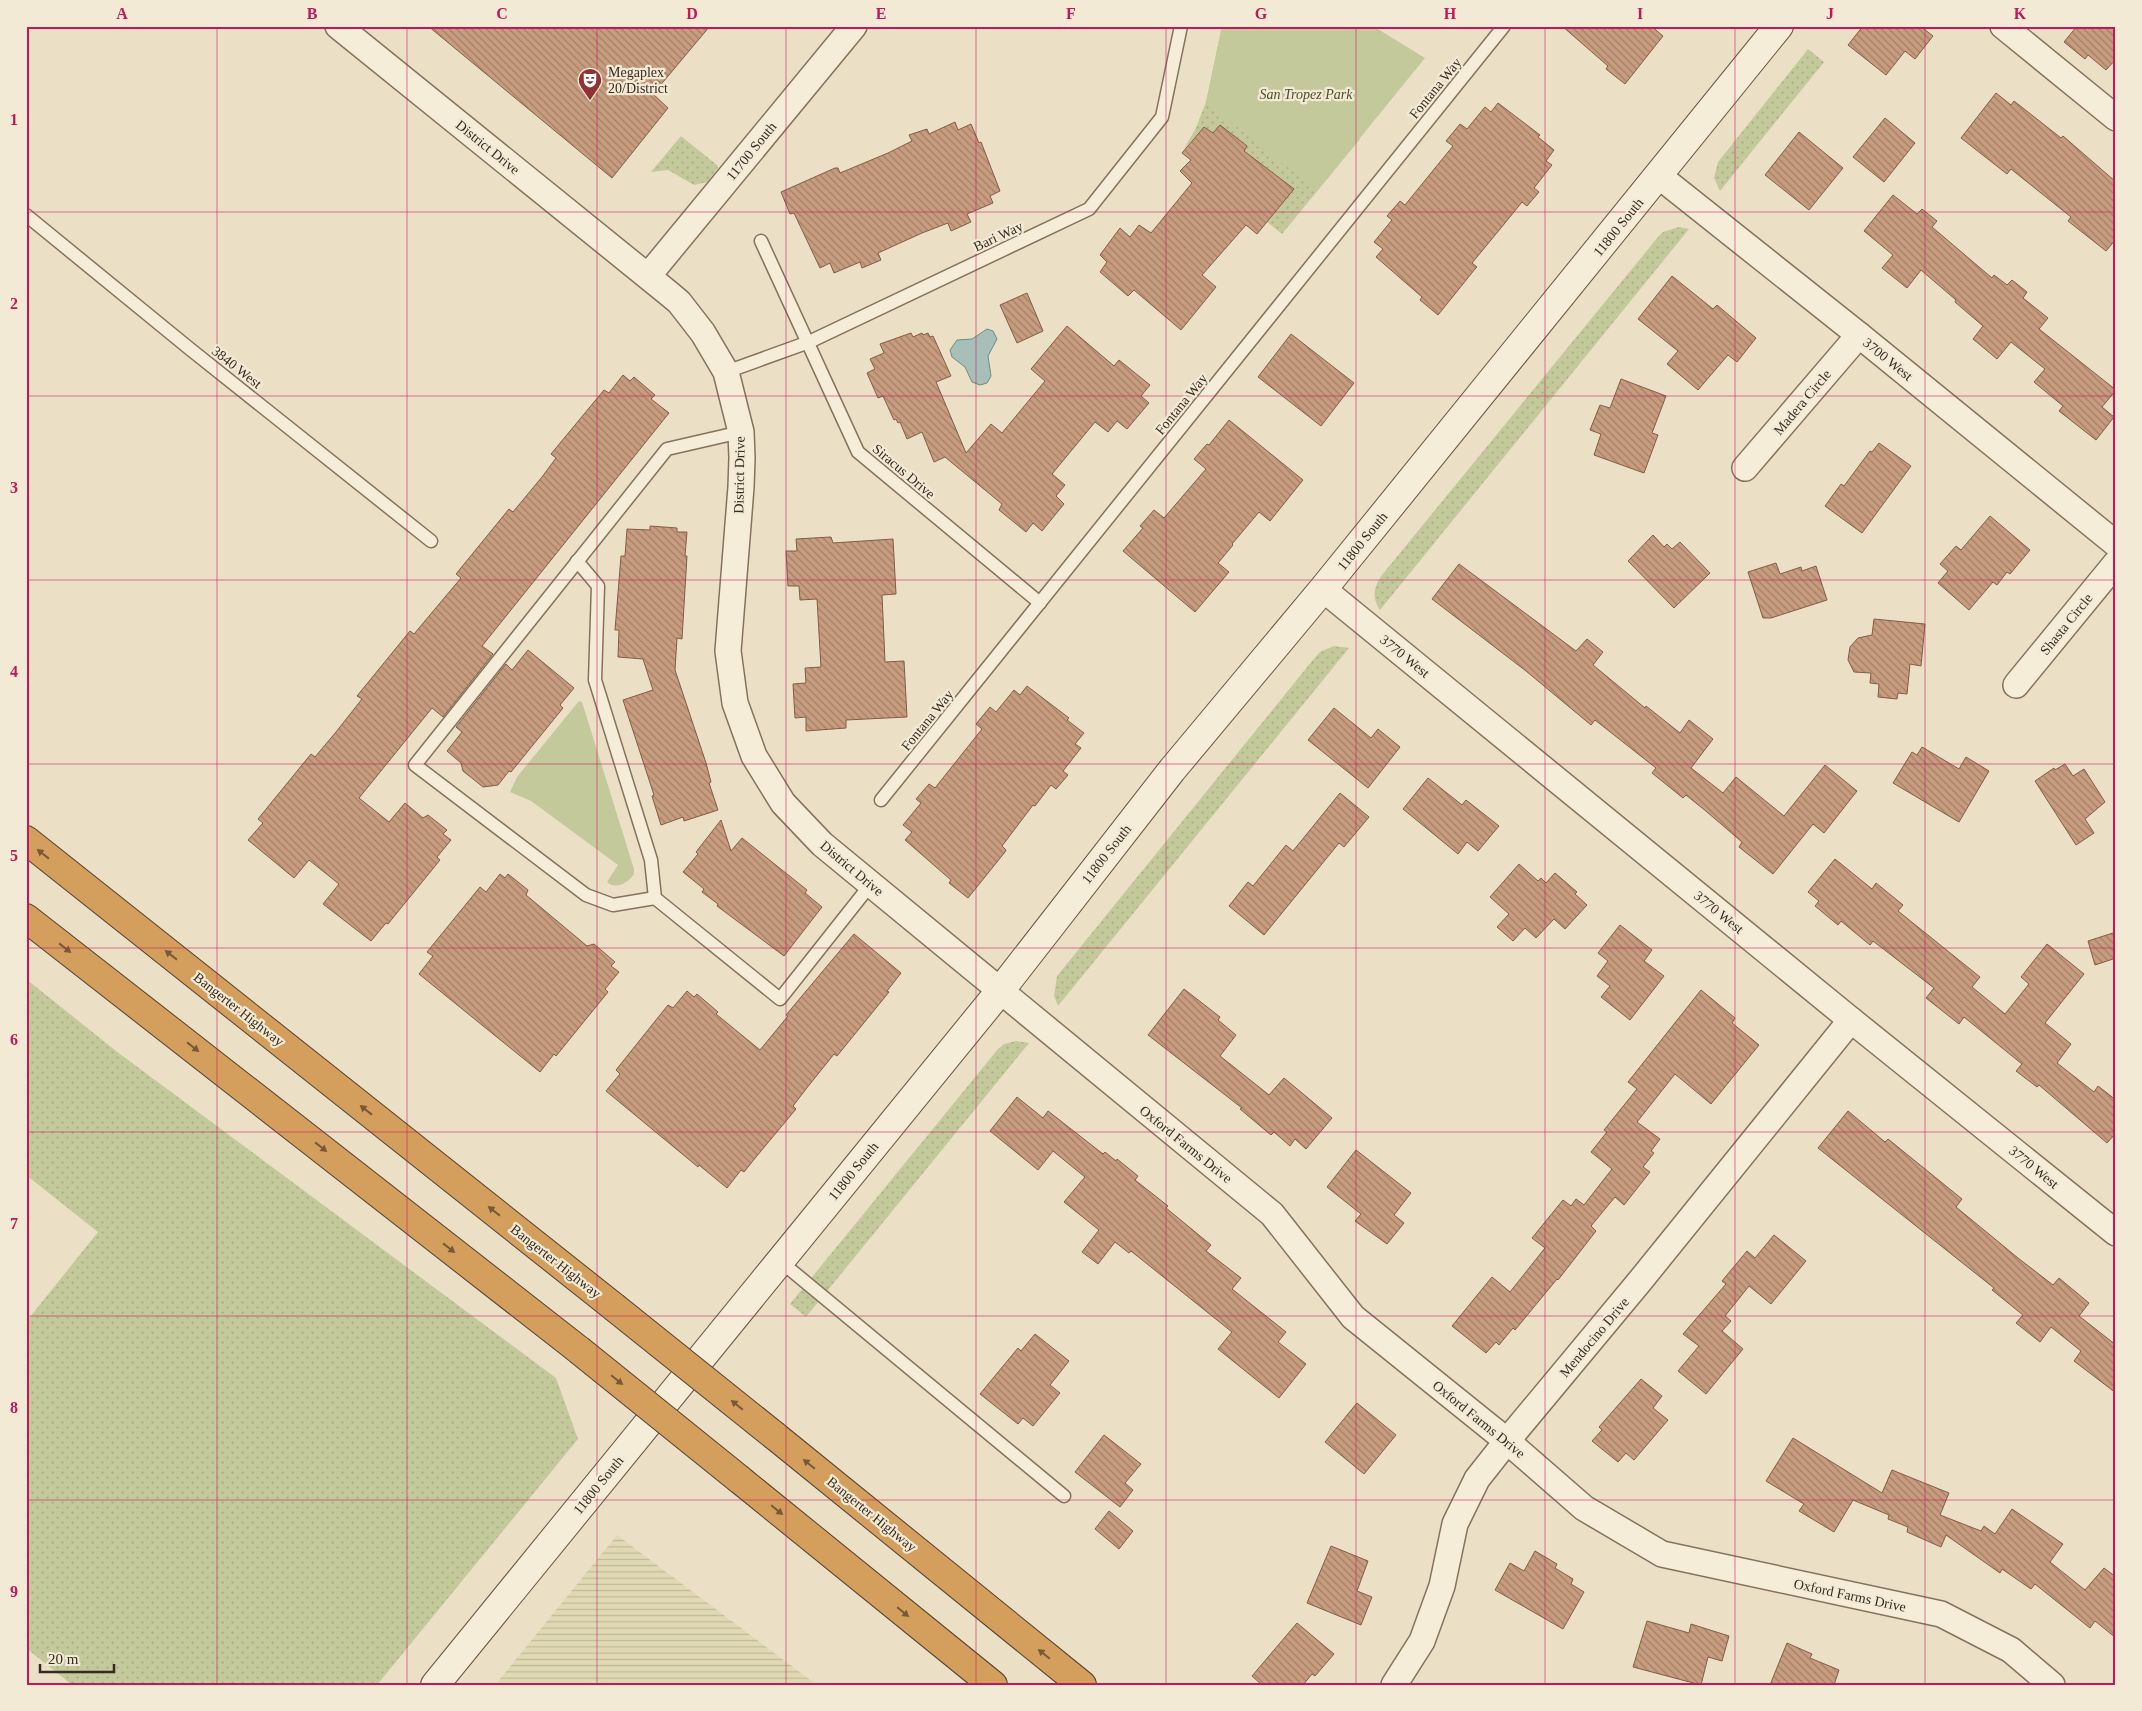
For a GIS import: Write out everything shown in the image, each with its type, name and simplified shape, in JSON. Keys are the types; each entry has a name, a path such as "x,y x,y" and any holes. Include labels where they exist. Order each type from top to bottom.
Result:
{"highway":[{"name":"Bangerter Highway","path":"26,840 614,1307 1082,1685"},
{"path":"27,919 579,1350 992,1685"}],"main road":[{"name":"11800 South","path":"436,1685 1000,991 1172,770 1323,590 1779,26"}],"street":[{"name":"District Drive","path":"338,26 648,276 678,302 703,333 726,372 740,432 742,477 728,651 735,703 754,756 783,803 822,844 1000,991"},
{"name":"11700 South","path":"648,276 854,26"},
{"path":"2019,31 2116,118"},
{"name":"3700 West","path":"1659,176 1859,335 2116,544"},
{"name":"Madera Circle","path":"1745,468 1859,335"},
{"name":"Shasta Circle","path":"2016,685 2116,563"},
{"name":"3770 West","path":"1323,590 2116,1233"},
{"name":"Oxford Farms Drive","path":"1000,991 1272,1214 1353,1317 1507,1441 1584,1508 1662,1554 1941,1614 2011,1650 2052,1685"},
{"name":"Mendocino Drive","path":"1394,1685 1422,1641 1442,1586 1455,1524 1477,1479 1640,1282 1851,1020"}],"lane":[{"name":"Bari Way","path":"726,372 809,342 1089,209 1162,117 1181,26"},
{"name":"Fontana Way","path":"882,800 1504,26"},
{"name":"3840 West","path":"26,215 190,349 431,541"},
{"name":"Siracus Drive","path":"761,241 858,452 1040,604"},
{"path":"655,898 612,905 586,895 415,765 667,449 740,432"},
{"path":"577,561 598,586 595,680 651,860 655,898 780,999 871,884"},
{"path":"780,1261 1064,1496"}],"shaded area":[{"path":"617,1535 817,1685 495,1685"}],"green space":[{"path":"1222,26 1360,139 1282,234 1267,222 1294,189 1244,151 1247,146 1213,133 1204,127 1183,150 1195,130 1206,102"},
{"name":"San Tropez Park","path":"1222,26 1373,26 1425,58 1317,191 1206,102"},
{"path":"1808,49 1824,62 1720,191 1714,178 1718,162"},
{"path":"681,136 717,165 718,168 707,182 694,185 668,170 651,172"},
{"path":"1679,227 1689,229 1380,610 1375,601 1375,592 1382,575 1658,237 1663,232"},
{"path":"1334,646 1349,648 1058,1006 1054,996 1057,976 1312,661 1320,652"},
{"path":"579,701 582,702 634,869 634,874 625,883 618,885 607,882 618,865 531,801 510,792 517,777"},
{"path":"26,979 116,1051 556,1378 578,1439 377,1685 72,1685 26,1648 26,1322 98,1232 26,1175"},
{"path":"1016,1041 1029,1043 806,1317 790,1304 998,1049 1004,1044"}],"water":[{"path":"987,329 993,331 997,339 988,356 991,376 987,383 980,385 972,382 965,367 952,357 950,350 957,340 972,339"}],"building":[{"name":"Megaplex 20/District","path":"428,26 710,26 653,94 668,108 612,178"},
{"path":"1562,26 1651,26 1663,36 1625,84 1606,69 1608,66"},
{"path":"1863,26 1920,26 1933,36 1915,59 1905,51 1886,75 1848,45"},
{"path":"2077,26 2116,26 2116,59 2106,70 2088,55 2085,59 2064,42"},
{"path":"1996,93 2011,105 2014,101 2061,138 2063,136 2116,182 2116,239 2106,251 2068,221 2071,217 2011,169 2007,174 1961,138"},
{"path":"1498,103 1540,135 1538,137 1554,150 1546,161 1552,165 1534,188 1539,192 1527,206 1522,202 1472,263 1477,267 1438,315 1420,300 1422,297 1376,257 1383,249 1374,242 1392,220 1387,216 1400,201 1405,205 1453,146 1446,141 1460,124 1467,129 1485,107 1491,112"},
{"path":"1885,118 1915,143 1884,182 1853,157"},
{"path":"955,122 958,130 971,124 979,143 981,142 1000,191 990,196 993,203 967,214 971,222 951,231 948,223 922,233 878,253 881,260 862,268 860,262 834,273 830,263 820,268 794,213 790,214 781,192 835,168 838,168 840,173 888,153 912,141 909,135 927,129 929,134"},
{"path":"1220,125 1247,146 1244,151 1294,189 1257,234 1246,225 1202,275 1216,287 1181,330 1134,290 1128,296 1100,272 1107,262 1100,255 1120,228 1130,237 1139,225 1151,233 1192,183 1180,171 1191,160 1182,153 1204,127 1213,133"},
{"path":"1799,132 1843,168 1809,210 1765,175"},
{"path":"1893,195 1917,214 1922,209 1937,221 1932,227 1992,278 1994,275 2007,285 2012,280 2027,292 2023,298 2048,318 2039,329 2116,390 2102,407 2114,417 2096,440 2059,411 2063,406 2034,382 2045,369 2011,342 1997,359 1973,339 1983,326 1921,270 1907,288 1882,268 1893,255 1864,231"},
{"path":"1672,276 1713,309 1717,305 1756,338 1737,362 1728,355 1698,390 1667,364 1678,351 1638,319"},
{"path":"1027,293 1043,331 1017,343 1000,305"},
{"path":"1067,326 1114,366 1119,360 1150,385 1141,396 1149,403 1127,429 1117,421 1108,432 1095,422 1052,474 1065,485 1056,496 1064,504 1042,531 1033,523 1026,532 999,510 1002,504 945,457 934,462 922,432 907,439 900,422 898,423 896,419 894,420 883,396 878,398 867,373 875,369 870,359 884,353 880,344 911,333 913,337 922,333 923,335 928,333 930,337 933,336 951,376 936,382 966,453 991,424 1002,433 1045,381 1031,369"},
{"path":"1291,334 1354,383 1321,426 1258,377"},
{"path":"623,375 630,381 634,377 655,395 651,399 669,413 482,646 493,654 443,717 432,708 359,798 389,822 405,803 423,818 428,815 447,830 443,834 451,840 437,857 440,860 388,924 386,923 371,941 323,904 339,884 309,860 294,878 248,840 263,823 258,819 311,754 315,757 362,699 357,696 410,631 414,634 461,578 456,574 509,509 513,512 542,477 556,458 551,454 604,390 609,393"},
{"path":"1621,379 1666,396 1652,433 1658,435 1644,473 1594,455 1601,434 1590,430 1600,405 1610,408"},
{"path":"1229,420 1303,480 1270,521 1259,512 1232,544 1218,563 1229,572 1195,612 1123,551 1143,528 1140,526 1154,510 1164,518 1206,469 1194,459 1207,444 1209,445"},
{"path":"1879,443 1911,466 1862,533 1825,506 1841,484 1844,486 1870,451 1872,452"},
{"path":"1990,516 2030,550 2010,574 2007,572 1997,585 1993,582 1969,610 1938,583 1948,571 1940,564 1956,546 1961,550"},
{"path":"650,526 677,528 677,532 687,532 682,639 677,638 675,670 706,763 711,782 709,783 718,810 684,821 683,817 661,825 652,796 654,795 623,700 653,690 643,659 618,657 619,630 615,630 621,556 625,556 627,529 650,530"},
{"path":"1653,535 1664,547 1667,544 1672,549 1680,542 1710,573 1674,608 1628,561"},
{"path":"831,537 833,543 893,539 896,594 882,595 885,662 904,661 907,717 846,720 846,728 806,731 806,717 795,718 793,684 806,683 805,668 821,667 817,599 800,600 799,586 788,586 786,551 797,551 796,539"},
{"path":"1776,563 1780,574 1801,567 1802,571 1816,566 1827,600 1771,618 1763,618 1748,572"},
{"path":"1459,564 1576,651 1587,639 1603,652 1593,665 1645,708 1646,706 1680,733 1689,720 1713,739 1691,768 1723,793 1736,777 1784,816 1825,765 1857,791 1824,833 1813,824 1773,874 1739,847 1742,842 1707,812 1686,795 1683,798 1652,773 1656,768 1595,720 1591,725 1526,671 1432,599"},
{"path":"1874,619 1925,624 1921,666 1910,664 1907,694 1898,693 1897,699 1878,697 1879,684 1870,683 1871,673 1854,672 1848,660 1850,647 1858,638 1872,635"},
{"path":"528,650 574,688 560,705 563,708 511,772 509,771 498,785 483,787 463,771 461,763 447,751 462,732 456,727 506,664 512,670"},
{"path":"1027,686 1069,718 1067,720 1084,733 1075,744 1081,748 1063,771 1068,775 1056,789 1051,785 1035,806 1033,805 1002,846 1006,850 1005,852 968,898 949,883 951,880 905,840 912,832 903,825 921,803 916,799 929,784 935,788 982,729 976,724 990,707 996,712 1014,690 1020,695"},
{"path":"1334,708 1371,738 1378,729 1400,747 1368,788 1308,740"},
{"path":"1922,747 1959,769 1966,757 1989,771 1959,822 1893,783 1912,752 1917,755"},
{"path":"2065,764 2073,776 2084,769 2105,802 2085,819 2094,833 2076,845 2035,781 2054,768 2055,770"},
{"path":"1428,778 1462,805 1466,800 1499,826 1478,851 1467,842 1458,854 1403,809"},
{"path":"1340,793 1369,817 1344,847 1339,843 1264,935 1229,906 1248,882 1253,886 1286,845 1293,851"},
{"path":"721,820 731,851 742,838 807,890 805,893 822,907 784,956 717,906 718,904 702,892 704,889 683,872"},
{"path":"1835,859 1872,889 1876,883 1903,905 1898,911 1980,977 1972,987 2005,1014 2029,984 2021,977 2047,944 2084,974 2045,1023 2071,1044 2057,1063 2094,1092 2098,1086 2116,1100 2116,1133 2107,1143 2039,1085 2037,1087 2016,1071 2022,1064 1964,1017 1959,1024 1926,998 1934,988 1873,941 1870,945 1841,921 1838,925 1815,906 1819,901 1808,892"},
{"path":"1519,864 1538,881 1541,878 1546,883 1555,873 1577,892 1575,894 1587,905 1565,929 1554,919 1536,938 1525,928 1513,941 1497,927 1509,914 1490,897"},
{"path":"500,874 505,878 508,874 528,890 526,895 587,946 594,944 615,962 611,966 619,972 605,989 608,992 556,1056 554,1054 540,1072 419,974 433,956 427,952 480,887 486,892"},
{"path":"1620,925 1652,950 1644,961 1664,976 1630,1020 1601,997 1610,986 1597,976 1608,961 1598,953"},
{"path":"2116,932 2116,958 2095,965 2088,941"},
{"path":"854,934 901,973 887,991 889,992 837,1056 834,1054 806,1089 793,1106 796,1109 744,1172 741,1170 727,1188 699,1165 698,1167 606,1091 620,1074 616,1070 668,1005 673,1008 687,991 694,997 697,994 718,1012 716,1014 760,1050 788,1016 786,1015"},
{"path":"1184,989 1220,1017 1218,1020 1236,1035 1220,1056 1269,1095 1284,1078 1332,1118 1306,1149 1295,1139 1290,1146 1274,1132 1271,1135 1240,1109 1242,1108 1148,1035"},
{"path":"1701,990 1735,1018 1732,1023 1759,1045 1711,1104 1675,1074 1637,1122 1660,1139 1651,1151 1654,1153 1643,1167 1650,1172 1624,1205 1615,1197 1591,1226 1596,1231 1558,1280 1515,1330 1513,1328 1499,1345 1496,1342 1486,1353 1452,1326 1492,1277 1510,1292 1545,1248 1532,1238 1563,1200 1571,1206 1576,1199 1584,1205 1612,1169 1591,1152 1607,1132 1604,1130 1637,1089 1628,1082"},
{"path":"1017,1097 1043,1118 1048,1111 1103,1154 1105,1152 1116,1161 1117,1159 1138,1176 1135,1180 1168,1206 1166,1208 1211,1245 1206,1251 1241,1278 1232,1289 1286,1332 1278,1342 1306,1364 1279,1398 1218,1349 1232,1332 1131,1251 1129,1253 1115,1242 1098,1264 1082,1252 1099,1230 1064,1202 1085,1177 1053,1151 1038,1170 990,1131"},
{"path":"1848,1111 1885,1142 1888,1139 1962,1199 1956,1207 2018,1258 2053,1285 2059,1278 2089,1303 2079,1316 2116,1345 2116,1393 2074,1361 2081,1351 2051,1327 2040,1342 2016,1323 2023,1315 1992,1290 1994,1288 1818,1148"},
{"path":"1356,1150 1411,1193 1394,1215 1404,1223 1387,1244 1355,1221 1361,1214 1327,1187"},
{"path":"1774,1235 1806,1261 1771,1304 1749,1286 1725,1316 1731,1321 1722,1331 1743,1349 1706,1394 1678,1371 1699,1346 1683,1334 1726,1284 1722,1281 1747,1251 1755,1258"},
{"path":"1035,1334 1069,1361 1050,1385 1060,1393 1033,1426 1023,1418 1018,1424 980,1394 1018,1348 1021,1351"},
{"path":"1641,1379 1662,1396 1653,1408 1668,1420 1634,1460 1626,1453 1618,1462 1592,1441 1602,1430 1599,1427"},
{"path":"1357,1403 1396,1435 1364,1474 1325,1442"},
{"path":"1104,1435 1141,1464 1125,1483 1133,1490 1120,1507 1075,1472"},
{"path":"1793,1438 1882,1493 1892,1470 1949,1493 1940,1515 1981,1531 1984,1526 1995,1534 2012,1509 2063,1544 2050,1562 2085,1590 2104,1568 2116,1577 2116,1638 2095,1621 2090,1628 2035,1584 2031,1589 2002,1569 2000,1573 1946,1535 1941,1547 1907,1532 1908,1527 1888,1519 1889,1515 1853,1500 1834,1532 1799,1511 1804,1504 1766,1481"},
{"path":"1109,1511 1133,1531 1119,1549 1095,1529"},
{"path":"1331,1546 1368,1561 1357,1591 1372,1597 1361,1625 1307,1603"},
{"path":"1535,1551 1557,1564 1555,1568 1573,1579 1571,1584 1584,1592 1563,1629 1495,1590 1510,1563 1524,1571"},
{"path":"1647,1621 1689,1633 1691,1624 1729,1636 1722,1661 1708,1657 1701,1685 1633,1667"},
{"path":"1297,1623 1334,1654 1315,1676 1312,1674 1303,1685 1262,1685 1252,1676"},
{"path":"1787,1643 1812,1654 1810,1658 1839,1670 1834,1685 1770,1685"}],"place":[{"name":"Megaplex 20/District","path":"590,101"}]}
